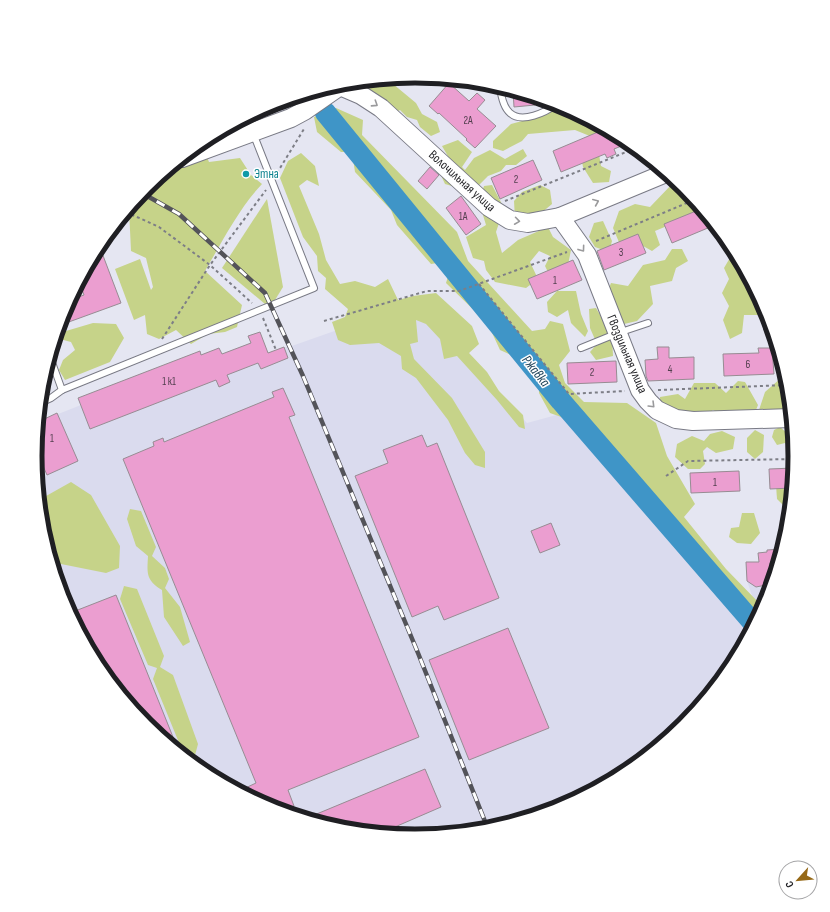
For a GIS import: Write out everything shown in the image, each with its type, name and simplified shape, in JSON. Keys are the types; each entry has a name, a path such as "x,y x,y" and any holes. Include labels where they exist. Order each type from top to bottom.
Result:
{"street":[{"name":"Волочильная улица","path":"350,89 381,108 489,207 510,220 528,223 560,217 660,175"},
{"path":"202,150 291,118 304,111 329,93"},
{"name":"Гвоздильная улица","path":"560,217 587,255 640,390 657,410 676,419 693,421 786,418"}],"lane":[{"path":"501,93 509,113 518,117 532,116 550,108"},
{"path":"46,400 62,390 314,288 252,131"},
{"path":"581,348 648,323"},
{"path":"53,366 62,390"}],"path":[{"path":"154,352 210,265 272,182 306,125"},
{"path":"502,202 629,151"},
{"path":"324,321 427,291 459,291 581,247 688,202"},
{"path":"131,214 159,227 210,265 259,310 276,350"},
{"path":"666,476 688,461 788,459"}],"shaded area":[{"path":"414,303 527,423 571,411 755,604 747,581 746,562 759,562 758,553 776,549 760,599 738,643 711,683 679,720 642,752 622,766 580,791 558,801 488,822 464,826 415,829 366,826 342,822 272,801 228,779 208,766 188,752 151,720 119,683 105,663 80,621 70,599 55,553 45,505 42,456 44,420 81,405 200,351 201,355 219,348 222,354 251,343 248,336 260,332 268,353 284,347 289,347"}],"green space":[{"path":"393,84 416,103 422,114 437,122 440,132 431,136 420,127 417,120 407,117 400,110 385,118 361,98 365,86"},
{"path":"336,108 363,120 362,135 457,232 468,261 532,331 545,329 550,321 563,324 570,351 559,365 565,383 584,402 627,403 656,423 667,456 695,504 684,517 726,569 758,602 749,622 641,497 634,482 614,466 578,423 550,413 539,393 539,381 526,362 500,350 488,324 446,283 450,270 444,262 431,264 397,225 391,210 355,172 352,152 341,152 317,132 314,117"},
{"path":"554,110 558,111 602,133 621,146 610,151 602,141 575,130 528,134 522,141 503,151 493,148 493,141 511,124 548,114"},
{"path":"458,140 472,152 462,167 465,170 474,158 490,150 505,159 523,149 527,156 516,165 506,165 501,171 488,176 479,185 469,185 462,189 445,184 438,169 449,158 442,146"},
{"path":"204,149 209,162 240,158 251,175 262,184 238,214 205,271 242,305 237,327 225,332 208,334 191,344 176,330 159,339 147,334 145,315 134,320 115,269 140,259 151,290 153,287 146,258 131,251 129,217 151,192 188,160"},
{"path":"598,149 601,166 611,171 609,182 593,183 583,167 581,156"},
{"path":"301,153 315,166 319,186 307,180 299,186 319,234 326,260 340,284 355,281 375,287 388,279 398,300 413,296 436,293 472,326 479,344 469,353 487,372 499,391 523,415 525,429 519,427 457,356 444,359 440,339 426,324 416,320 418,342 410,344 414,359 452,398 485,452 485,468 475,465 465,453 448,420 416,378 402,369 401,356 379,343 350,345 338,340 332,322 345,317 348,309 325,289 326,278 318,271 317,256 303,237 280,178 288,161"},
{"path":"492,185 504,208 496,232 502,253 518,240 548,227 553,237 571,250 567,270 551,278 545,266 550,256 539,251 530,262 538,279 526,288 495,282 486,270 484,261 473,258 466,237 486,225 479,202 484,186"},
{"path":"540,185 550,190 552,204 534,219 515,219 514,201 522,192"},
{"path":"671,185 697,212 692,220 679,221 655,231 660,245 652,251 636,242 621,247 613,228 619,211 635,204 650,207"},
{"path":"267,199 283,287 275,300 265,304 222,268"},
{"path":"603,221 612,241 609,252 595,247 589,237 594,223"},
{"path":"672,249 682,249 688,261 676,268 672,281 650,286 653,304 637,321 624,324 615,318 606,296 611,283 628,286 643,265 665,260"},
{"path":"730,257 750,291 761,315 744,315 742,333 730,339 723,320 729,306 722,293 729,279 724,268"},
{"path":"557,291 576,291 581,314 588,331 585,337 571,323 568,310 557,317 548,312 547,302"},
{"path":"596,308 612,336 613,356 596,360 590,352 597,344 590,328 589,309"},
{"path":"93,323 116,324 124,338 110,362 65,380 59,370 63,360 75,350 71,342 61,339 65,328 66,331"},
{"path":"780,379 786,414 759,410 765,392"},
{"path":"738,381 745,382 758,405 754,415 733,422 713,410 696,423 660,408 660,397 678,394 685,399 694,383 715,383 726,393"},
{"path":"780,427 787,433 788,446 785,443 777,445 772,437 774,430"},
{"path":"755,430 764,435 763,452 755,459 747,452 747,438"},
{"path":"722,431 735,437 733,449 716,453 707,447 703,451 705,464 700,469 688,469 675,457 677,444 692,436 704,441 710,434"},
{"path":"71,482 91,495 120,546 119,568 106,573 61,564 59,566 49,529 44,497"},
{"path":"787,483 785,507 777,499 776,485"},
{"path":"130,509 141,511 156,547 152,556 165,568 169,579 165,588 180,607 190,642 183,646 164,617 162,590 150,580 148,572 148,556 136,546 127,519"},
{"path":"742,513 754,513 760,533 751,544 737,543 729,537 731,528 739,527"},
{"path":"124,586 137,589 164,656 160,667 173,675 198,744 195,757 180,745 153,679 157,668 148,665 120,599"}],"building":[{"path":"448,85 451,85 469,101 477,93 485,100 477,109 496,126 475,148 439,113 438,114 429,106"},
{"path":"513,96 535,103 535,105 514,107"},
{"path":"599,131 622,146 614,149 616,154 607,158 605,154 561,172 553,151"},
{"path":"533,160 542,180 500,199 491,178"},
{"path":"430,167 439,175 427,189 418,181"},
{"path":"461,196 481,224 466,235 446,208"},
{"path":"696,211 710,227 672,243 664,224"},
{"path":"638,234 646,253 604,270 597,251"},
{"path":"102,253 121,303 67,323 77,297 84,295 81,288"},
{"path":"573,260 582,280 537,299 528,279"},
{"path":"260,332 268,353 284,347 288,358 261,369 258,363 227,375 230,382 219,387 216,380 90,429 78,398 200,351 201,355 219,348 222,354 251,343 248,336"},
{"path":"657,347 669,347 669,358 694,357 694,379 648,381 646,376 645,360 658,359"},
{"path":"758,348 772,348 774,374 724,376 723,354 759,353"},
{"path":"616,361 617,382 568,384 567,363"},
{"path":"283,388 295,415 289,417 419,737 288,790 294,806 291,807 272,801 245,788 256,783 123,459 154,446 153,442 163,438 164,442 274,397 272,392"},
{"path":"57,413 78,461 47,475 42,464 44,419"},
{"path":"422,435 427,447 437,443 499,598 444,620 438,606 412,617 355,476 388,463 383,450"},
{"path":"787,468 786,488 770,489 769,469"},
{"path":"739,471 740,491 691,493 690,473"},
{"path":"551,523 560,545 540,553 531,531"},
{"path":"776,549 772,563 770,563 770,569 765,585 756,587 747,581 746,562 759,562 758,553 767,552 767,550"},
{"path":"116,595 174,741 151,720 119,683 92,642 75,611"},
{"path":"508,628 549,728 469,760 429,660"},
{"path":"425,769 441,807 392,828 342,822 314,815"}],"waterway":[{"name":"Ржавка","path":"325,112 561,401 750,620"}],"railway":[{"path":"147,197 179,214 265,293 303,376 418,653 485,822"}],"place":[{"name":"Этна","path":"246,174"}]}
